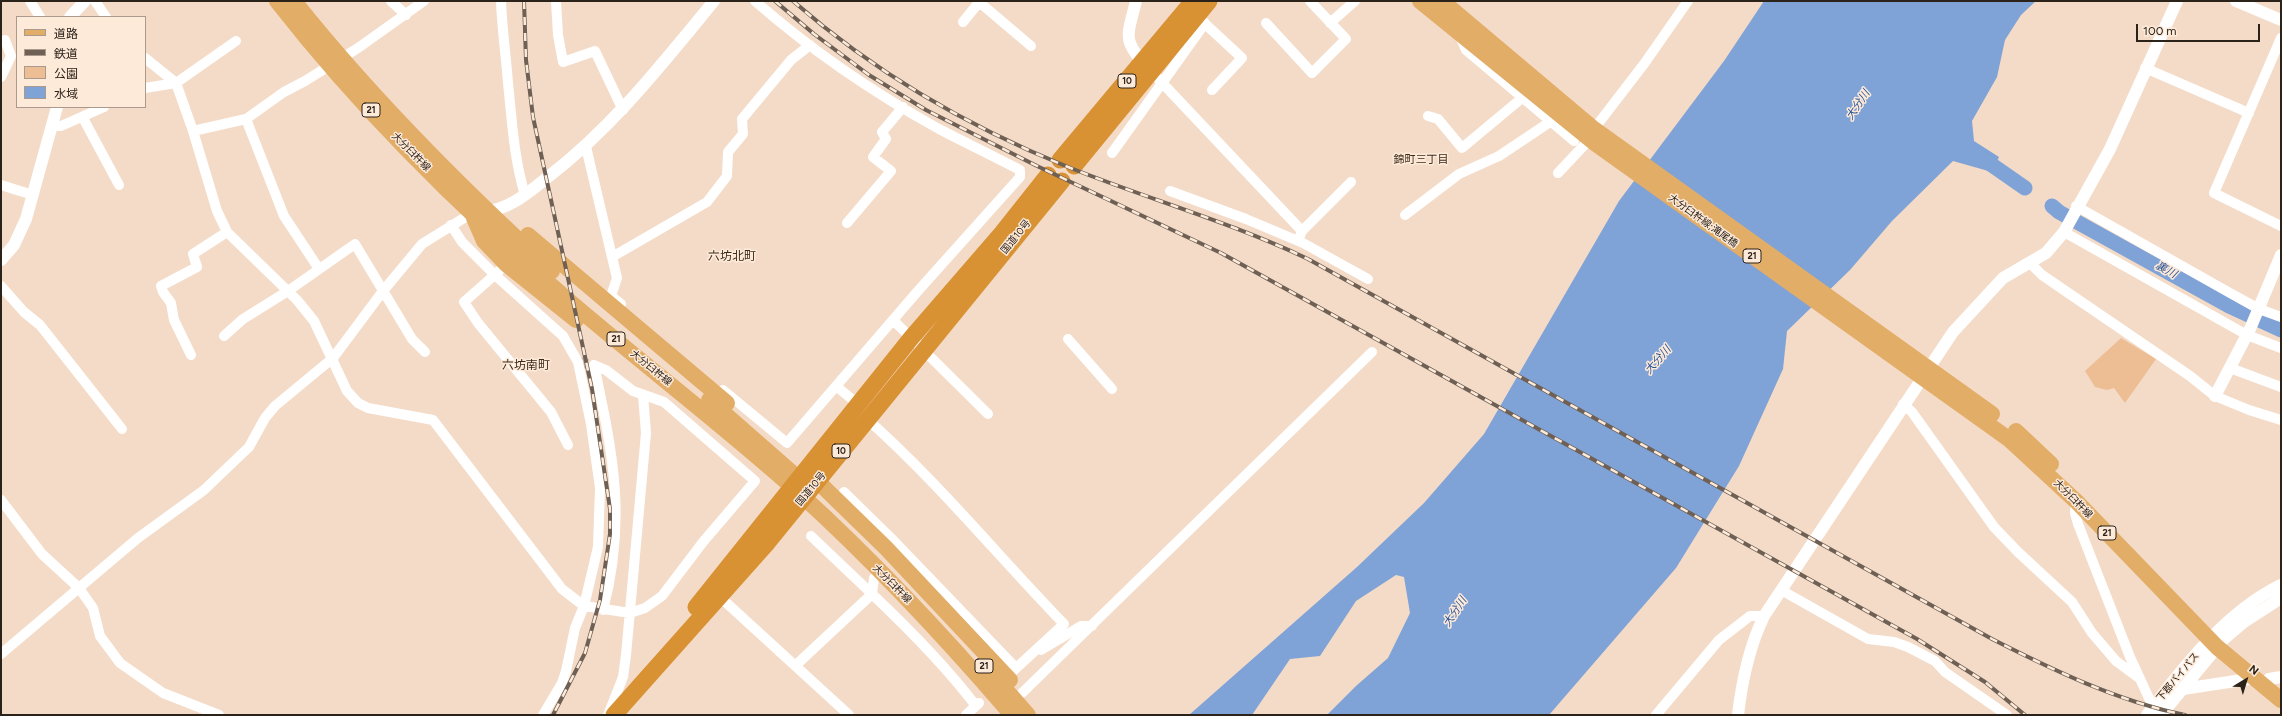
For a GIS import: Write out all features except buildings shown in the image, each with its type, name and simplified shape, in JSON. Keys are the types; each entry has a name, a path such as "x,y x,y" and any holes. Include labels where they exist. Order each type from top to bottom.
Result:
{"highway":[{"name":"10","path":"1067,163 1152,73 1209,1"},
{"name":"国道10号","path":"613,715 660,652 791,501 863,412 912,338 997,238 1055,178 924,350 863,412"},
{"name":"国道10号","path":"613,715 690,628 720,597 791,501"}],"main road":[{"name":"大分臼杵線","path":"277,1 336,62 413,137 479,212 574,291 857,533 1017,708"},
{"name":"大分臼杵線","path":"294,1 336,62"},
{"name":"21","path":"1420,1 1459,33 1596,137"},
{"name":"21","path":"1445,2 1596,137"},
{"name":"大分臼杵線;滝尾橋","path":"1596,137 1926,373"},
{"path":"1017,708 955,619 891,545 646,330 515,224 479,212 484,241 501,269 689,411 791,501 874,578 936,641 1017,708 1040,715"},
{"name":"大分臼杵線","path":"1926,373 2010,440 2076,501 2217,639 2234,650 2271,681 2281,700"},
{"name":"大分臼杵線","path":"1926,373 2035,447 2217,639"}],"street":[{"path":"30,1 39,16"},
{"path":"71,16 85,1"},
{"path":"95,1 105,16"},
{"path":"391,1 406,14"},
{"path":"193,131 246,119 284,92 336,62 424,1"},
{"path":"501,1 512,124 519,176 525,196"},
{"path":"556,1 558,35 563,62 595,51 623,110"},
{"path":"586,147 617,278 612,296 646,330 787,443 893,320 1020,177 1020,170 939,129 903,108 810,45 755,1"},
{"path":"963,22 980,1 1032,46"},
{"name":"10","path":"1136,1 1128,34 1132,49 1152,73"},
{"path":"1266,23 1312,73 1346,39 1310,1"},
{"path":"1330,23 1356,1"},
{"path":"1558,173 1596,137 1688,1"},
{"path":"1738,715 1742,680 1756,632 1764,616 1903,404 1926,373 1953,332 2003,278 2031,264 2046,253 2066,227 2075,208 2110,149 2145,68 2177,1"},
{"path":"2236,1 2281,20"},
{"path":"2,651 138,538 204,490 249,447 265,418 275,406 333,358 383,291 422,244 450,224 479,212 510,205 525,196 586,147 623,110 711,2"},
{"path":"1198,13 1242,58 1212,90"},
{"path":"1459,33 1466,50 1574,141"},
{"path":"2281,38 2214,193 2281,226"},
{"path":"1,77 11,56 5,40"},
{"path":"146,88 176,83 236,41"},
{"path":"612,257 707,202 727,176 728,152 742,134 742,119 791,60 810,45"},
{"path":"146,59 176,83 193,131 217,211 227,232 288,291 314,321 333,358 347,391 358,403 368,408 433,420 562,589 584,606 603,610 630,613 645,608 662,596 703,542 755,481 664,402 633,391 606,370 594,365 613,457 617,500 614,556 603,610"},
{"path":"2145,68 2249,113"},
{"path":"1112,153 1152,73 1302,231"},
{"path":"1428,116 1438,119 1462,148 1522,98"},
{"path":"1,260 14,245 21,232 33,195 57,108"},
{"path":"52,126 60,126 83,118 102,108"},
{"path":"847,223 891,171 873,157 886,139 882,132 903,108"},
{"path":"83,118 119,185"},
{"path":"246,119 284,216 319,269"},
{"path":"1405,215 1459,174 1499,156 1550,122"},
{"path":"1297,241 1302,231 1351,182"},
{"path":"1,185 33,195"},
{"path":"1170,190 1246,219 1297,241 1368,279"},
{"path":"2075,208 2258,311 2281,317"},
{"path":"450,224 462,242 501,269 563,336 578,362 591,424 600,488 598,547 584,606 575,628 562,683 543,715"},
{"path":"2066,227 2248,332 2281,348"},
{"path":"192,355 174,320 171,303 163,292 161,286 197,267 193,254 227,232"},
{"path":"224,336 243,319 288,291 355,244 412,339 425,352"},
{"path":"2215,396 2258,311 2281,255"},
{"path":"2031,264 2042,275 2190,376 2215,396 2249,410 2281,420"},
{"path":"501,269 464,302 478,323 551,412 568,445"},
{"path":"1,286 24,312 40,325 122,429"},
{"path":"893,320 988,414"},
{"path":"1068,339 1112,389"},
{"path":"1017,708 1092,626 1372,352"},
{"path":"2230,368 2281,387"},
{"path":"836,386 926,474 1006,564 1064,624 1015,669 891,545 844,492"},
{"path":"608,715 623,677 630,613 646,433 643,395"},
{"path":"1903,404 1912,412 1994,527 2018,552 2072,602 2092,633 2116,661 2139,678"},
{"path":"2076,501 2075,513 2078,524 2154,712 2182,689 2217,639 2241,611 2281,585"},
{"path":"3,504 42,554 79,588 93,608 100,636 120,664 163,693 219,715"},
{"path":"811,536 912,632 960,684 974,710 966,715"},
{"path":"796,666 872,594 874,578"},
{"path":"1780,590 1868,639 1901,644 1934,661 1945,672 2007,715"},
{"path":"720,597 849,715"},
{"path":"2217,639 2281,598"},
{"path":"1656,715 1719,640 1750,616 1764,616"},
{"path":"1031,653 1043,650 1080,626 1092,626"},
{"name":"下郡バイパス","path":"2154,712 2217,639"},
{"path":"2182,689 2271,681"}],"green space":[{"path":"2121,338 2156,359 2125,403 2114,388 2107,390 2095,387 2085,371"}],"water":[{"name":"大分川","path":"1764,1 2036,1 2021,15 2005,40 1997,77 1972,121 1974,141 1999,157 1992,172 1953,161 1892,221 1850,270 1787,331 1783,369 1739,466 1676,568 1549,715 1327,715 1356,686 1388,658 1410,613 1404,577 1396,575 1356,601 1320,656 1290,659 1252,715 1189,715 1357,567 1424,503 1484,434 1619,201 1724,61"}],"waterway":[{"name":"裏川","path":"1979,156 2025,188"},
{"name":"裏川","path":"2052,206 2059,212 2229,306 2281,330"}],"tunnel":[{"path":"578,362 594,365"}],"railway":[{"path":"524,1 526,60 533,117 592,389 610,509 610,534 600,600 585,653 553,715"},
{"path":"775,1 814,34 869,75 926,110 1037,166 1221,253 1917,639 1985,682 2025,715"},
{"path":"793,1 856,51 924,96 959,116 1068,167 1219,222 1308,259 1992,639 2062,673 2110,693 2135,702 2185,715"}],"district":[{"name":"錦町三丁目","path":"1421,160"},
{"name":"六坊北町","path":"732,256"},
{"name":"六坊南町","path":"526,365"}]}
